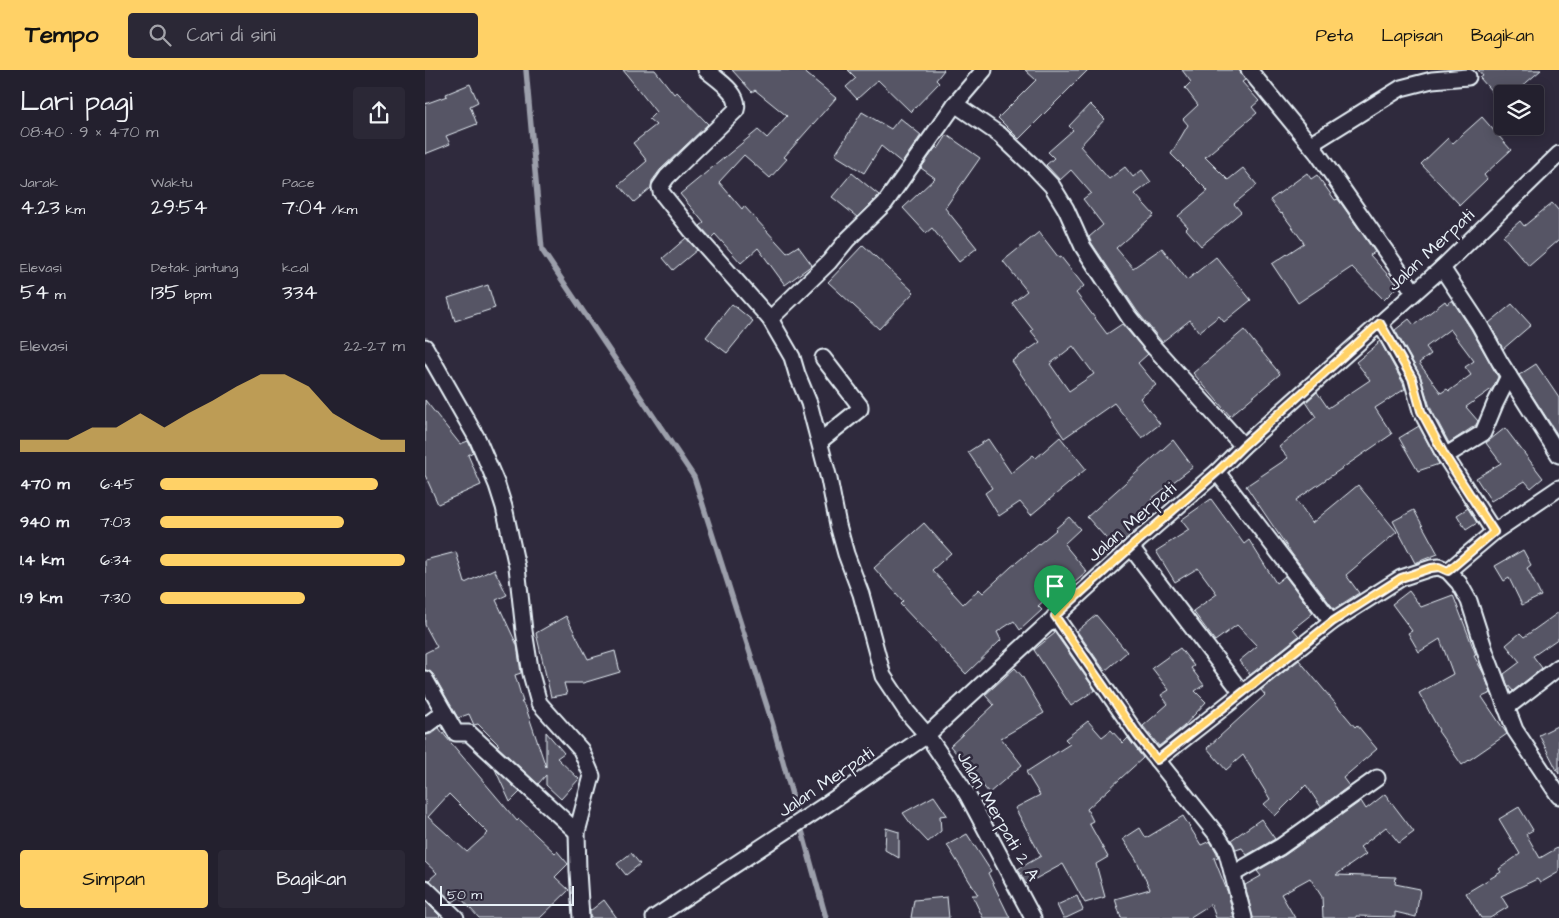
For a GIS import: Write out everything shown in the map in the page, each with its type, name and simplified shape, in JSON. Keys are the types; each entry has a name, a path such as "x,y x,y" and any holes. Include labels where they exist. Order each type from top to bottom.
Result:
{"street":[{"name":"Jalan Merpati 2 A","path":"707,70 735,97 738,104 736,110 667,177 661,187 661,192 692,231 770,319 792,357 809,403 820,441 841,535 861,594 883,676 907,712 927,735 967,794 1033,918"},
{"path":"770,319 829,262 847,240 885,203 955,104 984,70"},
{"path":"1249,70 1311,144 1413,292"},
{"path":"1311,144 1401,88 1432,80 1468,77"},
{"path":"955,104 1000,136 1052,186 1066,209 1083,247 1129,317 1149,343 1243,446"},
{"name":"Jalan Merpati","path":"654,918 827,804 927,735 1055,616 1217,472 1243,446 1441,268 1559,154"},
{"path":"1441,268 1479,324 1559,455"},
{"path":"1380,323 1412,378 1421,411 1445,456 1494,532"},
{"path":"425,347 478,440 497,484 517,566 524,631 531,674 539,703 581,750 592,776 577,832 581,918"},
{"path":"820,441 860,409 860,406 823,358"},
{"path":"1445,456 1483,433 1509,376"},
{"path":"1217,472 1332,622"},
{"path":"1448,571 1494,532 1559,488"},
{"path":"1131,547 1242,693"},
{"path":"1157,760 1332,622 1401,578 1439,567 1448,571 1459,583 1469,601 1486,654 1515,730 1559,796"},
{"path":"1055,616 1138,736 1217,835 1225,849 1244,918"},
{"path":"1506,708 1559,667"},
{"path":"425,679 456,733 469,733 577,832"},
{"path":"425,726 444,712"},
{"path":"1233,874 1280,847 1377,778"},
{"path":"425,888 456,918"}],"building":[{"path":"623,70 655,70 674,94 677,92 708,124 660,170 652,181 651,188 634,202 619,185 647,161 633,143 656,125 649,119 656,112"},
{"path":"732,70 802,70 836,98 784,157 787,159 770,178 744,155 719,182 742,209 744,206 787,253 798,246 812,265 785,285 758,248 741,263 715,234 711,238 700,226 704,223 680,194 758,130 767,138 787,116 755,90 752,92"},
{"path":"848,70 944,70 936,80 939,83 911,112 878,80 857,99 846,87 856,78"},
{"path":"1025,70 1088,70 1019,139 998,118 1036,80"},
{"path":"1182,70 1239,70 1245,80 1242,82 1259,101 1252,107 1257,113 1205,157 1228,180 1243,168 1257,185 1234,204 1241,212 1201,246 1186,229 1188,227 1178,216 1208,191 1171,154 1188,125 1183,119 1198,105 1185,88 1191,82"},
{"path":"1478,70 1541,70 1524,85 1494,85 1494,94 1480,78 1483,76"},
{"path":"470,84 478,102 470,106 477,124 446,136 450,144 425,154 425,104 447,96 446,94"},
{"path":"1090,104 1105,119 1080,146 1109,179 1125,167 1133,177 1142,170 1151,182 1135,194 1154,215 1116,248 1133,268 1162,248 1187,280 1216,257 1251,300 1224,322 1219,316 1199,332 1190,320 1162,342 1137,311 1091,242 1089,237 1103,225 1083,199 1091,193 1071,170 1060,180 1046,165 1054,158 1048,152 1073,130 1069,126"},
{"path":"862,112 891,129 900,118 921,135 902,163 881,146 864,173 835,155"},
{"path":"1482,117 1494,131 1494,135 1498,135 1511,150 1484,175 1487,179 1460,205 1421,164 1448,138 1453,143"},
{"path":"947,135 980,158 945,208 977,248 959,262 932,228 926,233 903,208 935,178 921,168 936,147 938,149"},
{"path":"852,173 879,195 857,217 832,197"},
{"path":"1307,173 1311,179 1317,175 1335,200 1338,199 1375,252 1370,255 1398,286 1384,300 1352,267 1298,303 1272,264 1304,243 1270,200"},
{"path":"1552,203 1559,211 1559,240 1529,266 1503,236 1520,221 1524,226"},
{"path":"1039,232 1084,286 1076,293 1107,334 1122,324 1148,354 1138,363 1156,385 1140,398 1160,424 1142,438 1114,403 1064,438 1012,361 1040,342 1012,303 1027,291 1003,261","holes":["1073,346 1094,374 1069,391 1050,364"]},
{"path":"686,238 697,250 673,270 663,258"},
{"path":"863,245 914,292 879,329 828,282"},
{"path":"488,285 495,308 455,321 448,298"},
{"path":"1452,300 1498,377 1493,388 1466,407 1478,421 1476,425 1449,443 1430,407 1420,375 1395,330 1409,319 1414,325 1445,301 1447,304","holes":["1450,329 1474,361 1465,367 1471,375 1449,391 1447,389 1441,393 1419,363 1431,354 1426,347"]},
{"path":"732,304 753,321 727,353 706,337"},
{"path":"1512,304 1531,325 1503,349 1489,323"},
{"path":"1244,330 1280,374 1230,416 1193,373"},
{"path":"1380,341 1405,389 1375,408 1392,434 1296,500 1312,523 1358,485 1397,532 1346,575 1359,593 1334,609 1292,554 1246,486 1288,458 1279,447 1316,417 1306,402 1317,392 1328,408 1370,380 1356,362"},
{"path":"1536,364 1559,398 1559,437 1519,375"},
{"path":"425,400 460,444 468,441 473,452 468,455 481,485 438,504 425,475"},
{"path":"1419,426 1439,464 1418,471 1399,438"},
{"path":"1505,428 1543,478 1531,488 1525,481 1491,501 1476,478 1501,463 1486,443"},
{"path":"1060,437 1086,469 1031,515 1020,502 999,516 985,493 992,488 968,452 988,439 1011,473 1033,455 1036,458"},
{"path":"1173,440 1193,467 1151,499 1153,501 1127,525 1133,533 1115,548 1087,517"},
{"path":"1211,499 1244,544 1249,540 1276,583 1285,576 1313,613 1293,629 1299,636 1250,675 1239,661 1257,646 1237,625 1215,641 1193,611 1217,594 1198,568 1175,582 1156,551 1189,530 1181,520"},
{"path":"1468,508 1477,523 1466,530 1457,515"},
{"path":"1414,510 1438,554 1415,563 1393,521"},
{"path":"1069,517 1080,529 1064,544 1087,572 1066,590 1062,585 1038,606 1042,610 1020,630 1014,621 997,632 1001,640 966,674 900,604 903,601 874,568 924,523 951,553 932,570 963,604 979,589 983,593"},
{"path":"1523,550 1531,565 1527,568 1541,596 1522,605 1509,578 1504,581 1495,566"},
{"path":"456,552 465,583 494,569 507,595 496,600 517,645 521,673 515,675 523,702 521,702 526,708 546,767 546,732 564,753 557,758 579,779 561,799 546,785 546,775 538,784 497,746 499,745 478,724 474,725 469,714 458,718 433,674 425,670 425,653 437,647 425,625 425,560"},
{"path":"1409,591 1421,607 1453,595 1476,655 1474,656 1484,674 1491,693 1482,697 1507,734 1462,765 1438,731 1419,693 1453,674 1440,639 1419,652 1408,633 1412,631 1392,604"},
{"path":"1559,612 1559,638 1533,656 1542,668 1513,691 1507,684 1504,674 1520,662 1506,645 1520,633 1524,637"},
{"path":"1096,615 1127,652 1105,671 1077,631"},
{"path":"566,616 588,659 615,651 620,672 583,683 564,683 567,694 551,697 536,633"},
{"path":"1055,633 1095,690 1071,706 1034,650"},
{"path":"1180,648 1194,666 1191,668 1204,685 1195,691 1206,702 1184,726 1159,746 1143,726 1168,704 1161,695 1169,690 1152,668"},
{"path":"1299,660 1355,727 1357,725 1377,749 1343,778 1349,786 1321,807 1306,785 1275,816 1264,804 1270,799 1243,755 1226,770 1207,748 1265,695 1261,690"},
{"path":"1015,668 1022,676 1044,713 1001,738 1022,765 989,793 950,746 994,705 985,695"},
{"path":"1088,721 1102,737 1111,730 1123,743 1128,738 1143,758 1087,809 1093,821 1089,823 1108,857 1096,864 1105,897 1085,903 1063,864 1026,884 1018,869 1041,856 1015,808 1040,795 1026,772 1070,744 1065,739"},
{"path":"1559,725 1559,774 1539,735"},
{"path":"441,726 439,728 446,737 517,821 519,819 555,853 557,851 568,864 555,877 569,890 540,918 479,918 460,897 453,902 429,880 437,873 425,862 425,735 431,734","holes":["449,794 488,833 467,852 428,817"]},
{"path":"495,769 520,792 510,802"},
{"path":"1385,794 1414,832 1399,843 1386,827 1360,847 1366,854 1336,875 1396,877 1395,884 1420,889 1416,917 1395,912 1395,917 1356,916 1356,918 1323,918 1322,897 1310,878 1281,894 1295,918 1253,918 1245,885 1261,876 1257,871 1285,855 1361,801 1366,809"},
{"path":"934,796 947,815 940,816 941,831 928,842 903,813"},
{"path":"1519,807 1533,830 1526,834 1540,858 1559,847 1559,872 1540,883 1537,879 1501,896 1508,907 1490,918 1481,918 1466,893 1501,872 1499,869 1520,854 1499,819"},
{"path":"1183,816 1201,845 1210,841 1217,853 1218,857 1214,858 1228,893 1234,918 1216,918 1211,904 1189,918 1121,918 1115,899 1150,889 1136,859 1123,839 1140,828 1146,838"},
{"path":"1261,819 1275,839 1247,855 1242,848 1236,850 1231,840"},
{"path":"886,828 899,832 899,858 885,850"},
{"path":"967,834 991,871 988,873 1010,918 983,918 972,895 978,895 947,845"},
{"path":"631,853 640,864 626,875 617,864"},
{"path":"1077,896 1083,910 1063,918 1057,905"},
{"path":"947,897 949,918 911,918 914,900"},
{"path":"604,900 617,918 590,918 590,911"},
{"path":"425,901 440,916 438,918 425,918"}],"waterway":[{"path":"526,70 542,250 694,477 772,722 826,918"}],"route":[{"path":"1380,323 1415,384 1421,411 1445,456 1494,532 1448,571 1439,567 1431,568 1401,578 1332,622 1157,760 1138,736 1055,616 1217,472 1243,446 1380,323"}]}
